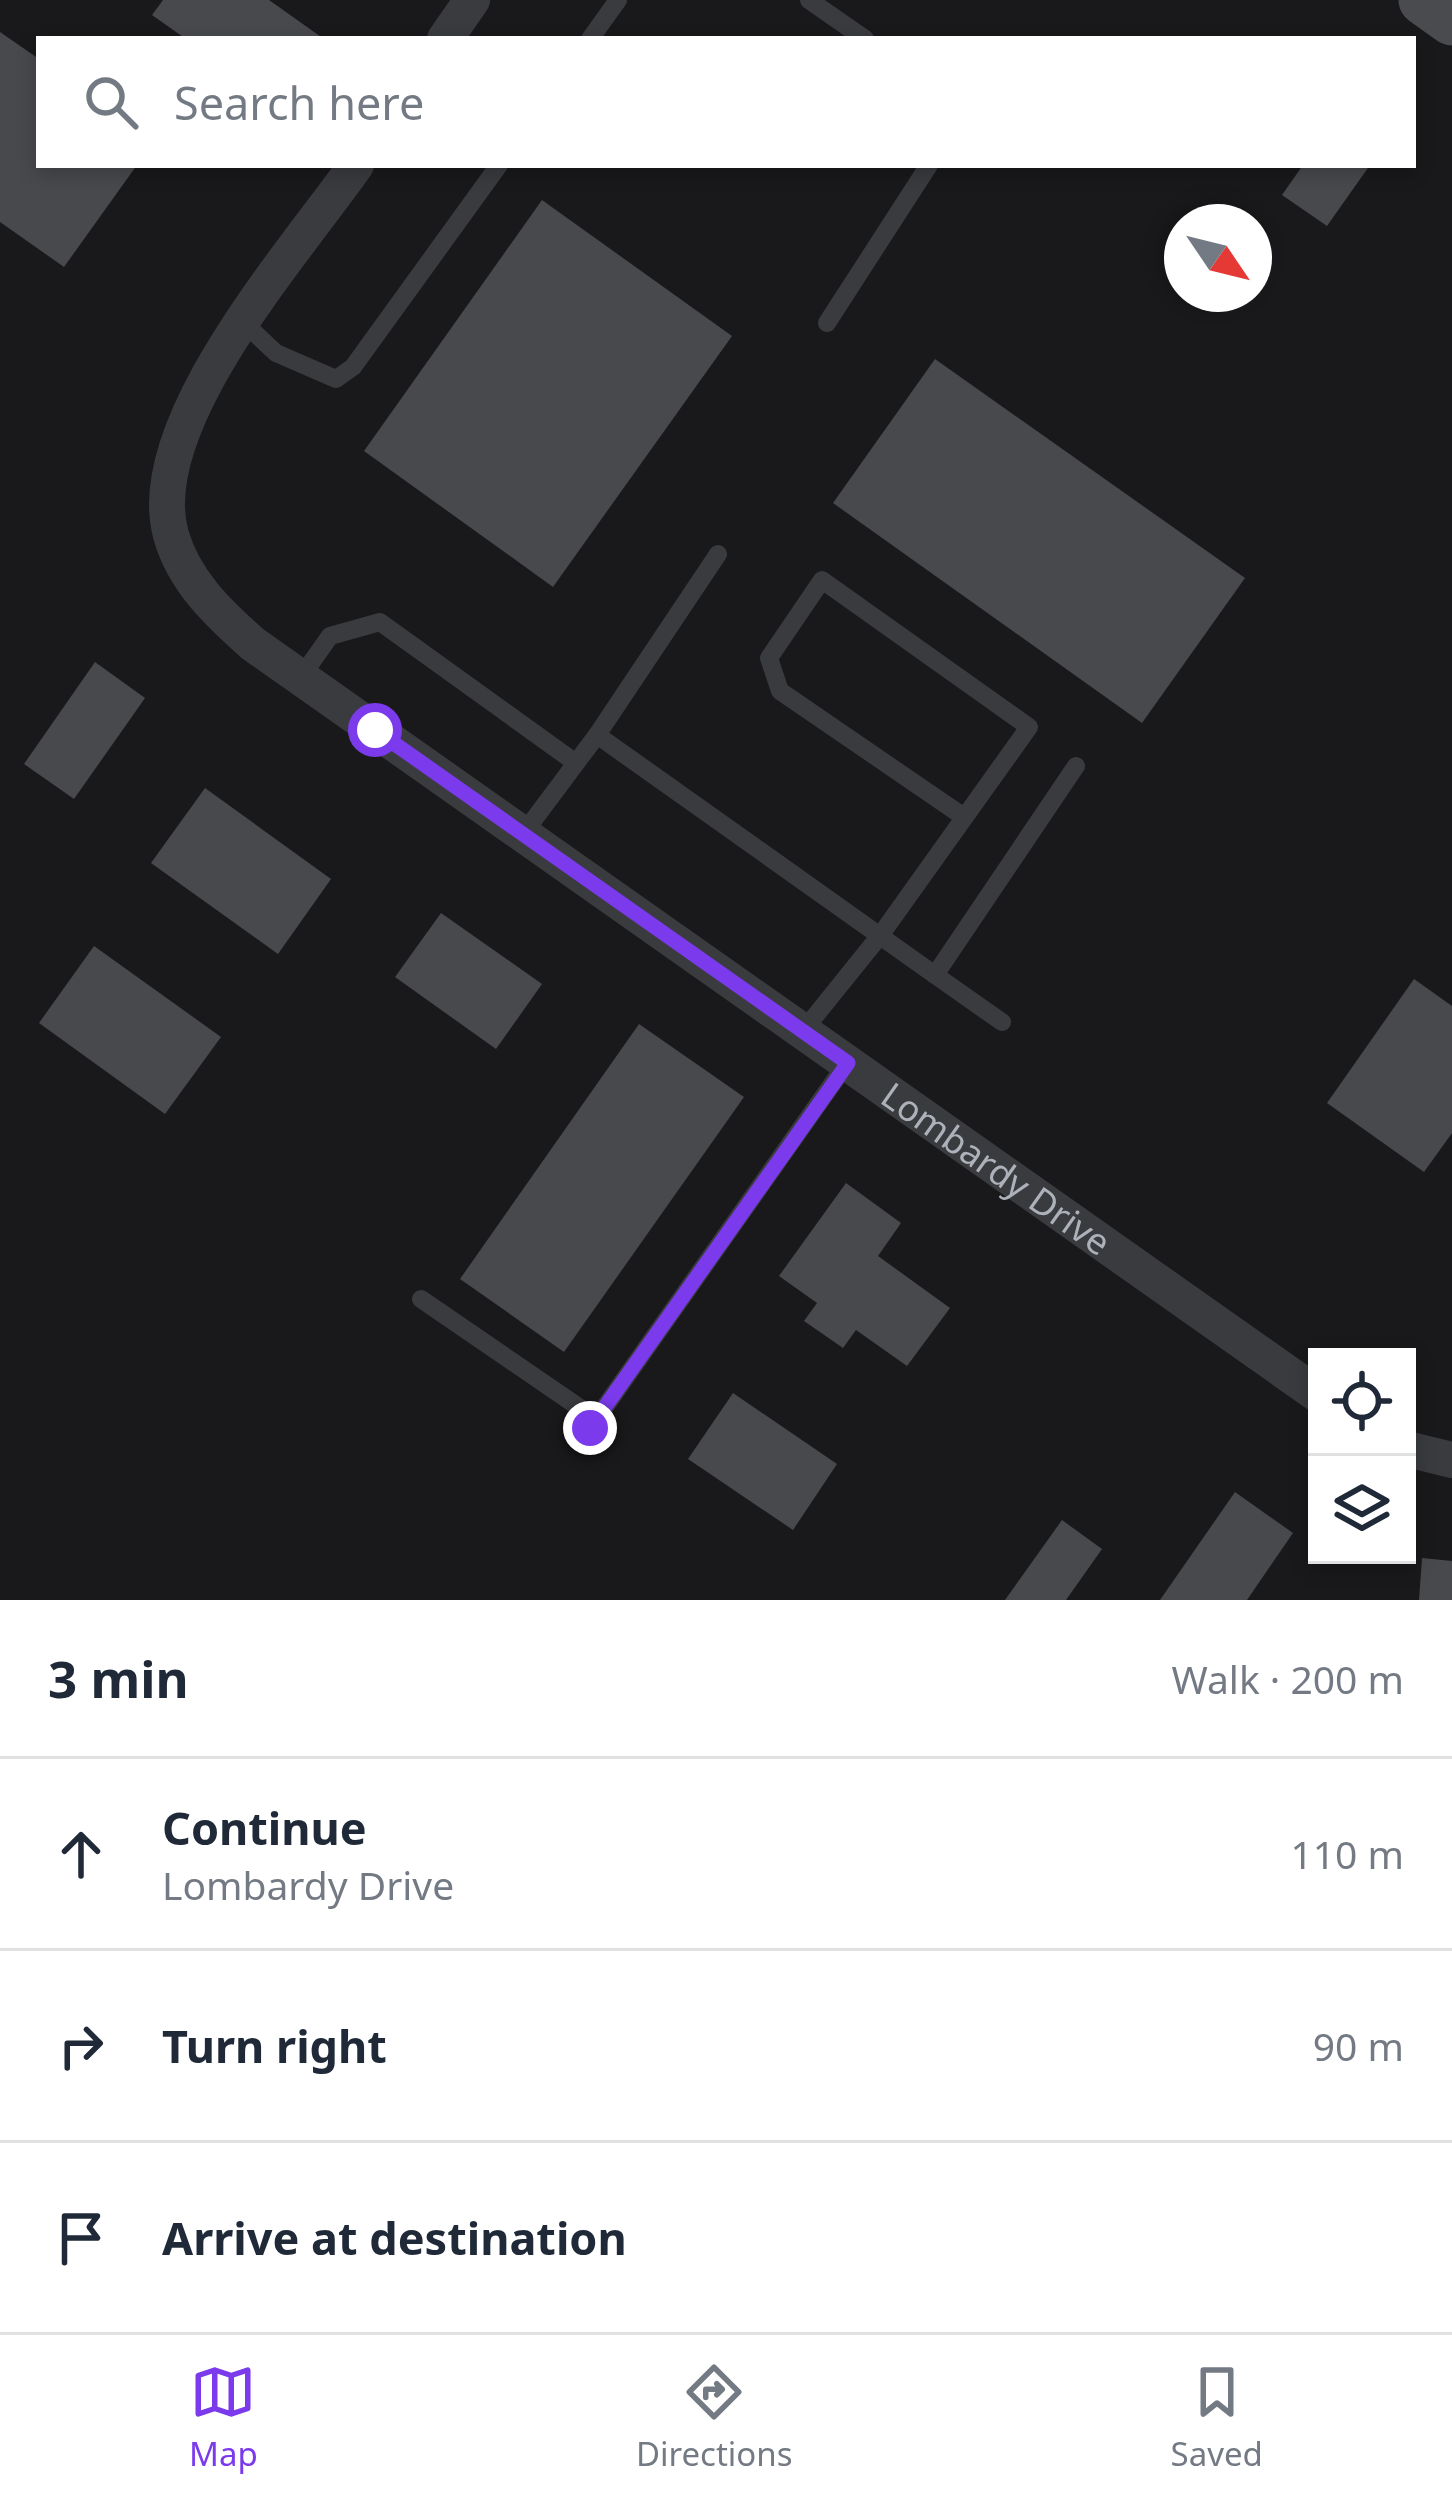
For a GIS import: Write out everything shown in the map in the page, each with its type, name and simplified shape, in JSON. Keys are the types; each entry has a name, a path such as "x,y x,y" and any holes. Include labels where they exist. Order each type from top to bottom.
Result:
{"street":[{"path":"447,36 472,0"},
{"path":"1424,0 1452,20"},
{"name":"Lombardy Drive","path":"354,168 244,323 180,428 168,482 170,532 188,577 221,617 301,677 1308,1388"},
{"path":"1416,1451 1452,1460"}],"lane":[{"path":"592,36 618,0"},
{"path":"808,0 861,36"},
{"path":"244,323 276,353 336,379 352,367 497,168"},
{"path":"827,323 927,168"},
{"path":"523,834 597,735 718,554"},
{"path":"802,1031 882,933 1030,727 822,580 769,658 780,692 964,817"},
{"path":"301,677 330,636 380,622 576,764"},
{"path":"597,735 1002,1022"},
{"path":"935,975 1076,766"},
{"path":"421,1299 593,1424 848,1063"}],"building":[{"path":"163,0 269,0 320,36 182,36 152,15"},
{"path":"0,32 36,57 36,168 135,168 64,267 0,222"},
{"path":"1301,168 1368,168 1327,226 1282,195"},
{"path":"542,200 732,336 553,587 364,451"},
{"path":"935,359 1245,578 1142,723 833,503"},
{"path":"95,662 145,698 74,799 24,764"},
{"path":"205,788 331,879 278,954 151,863"},
{"path":"441,913 542,984 496,1049 395,977"},
{"path":"94,946 221,1037 165,1114 39,1023"},
{"path":"1414,979 1452,1006 1452,1133 1424,1172 1327,1103"},
{"path":"639,1024 744,1097 564,1352 460,1279"},
{"path":"846,1183 901,1223 878,1256 950,1308 907,1366 856,1330 843,1348 804,1321 817,1303 779,1276"},
{"path":"733,1393 837,1464 793,1530 688,1459"},
{"path":"1235,1492 1293,1533 1247,1600 1160,1600"},
{"path":"1062,1520 1102,1549 1066,1600 1005,1600"},
{"path":"1422,1558 1452,1561 1452,1600 1419,1600"}],"route":[{"path":"375,730 848,1063 590,1428"}]}
